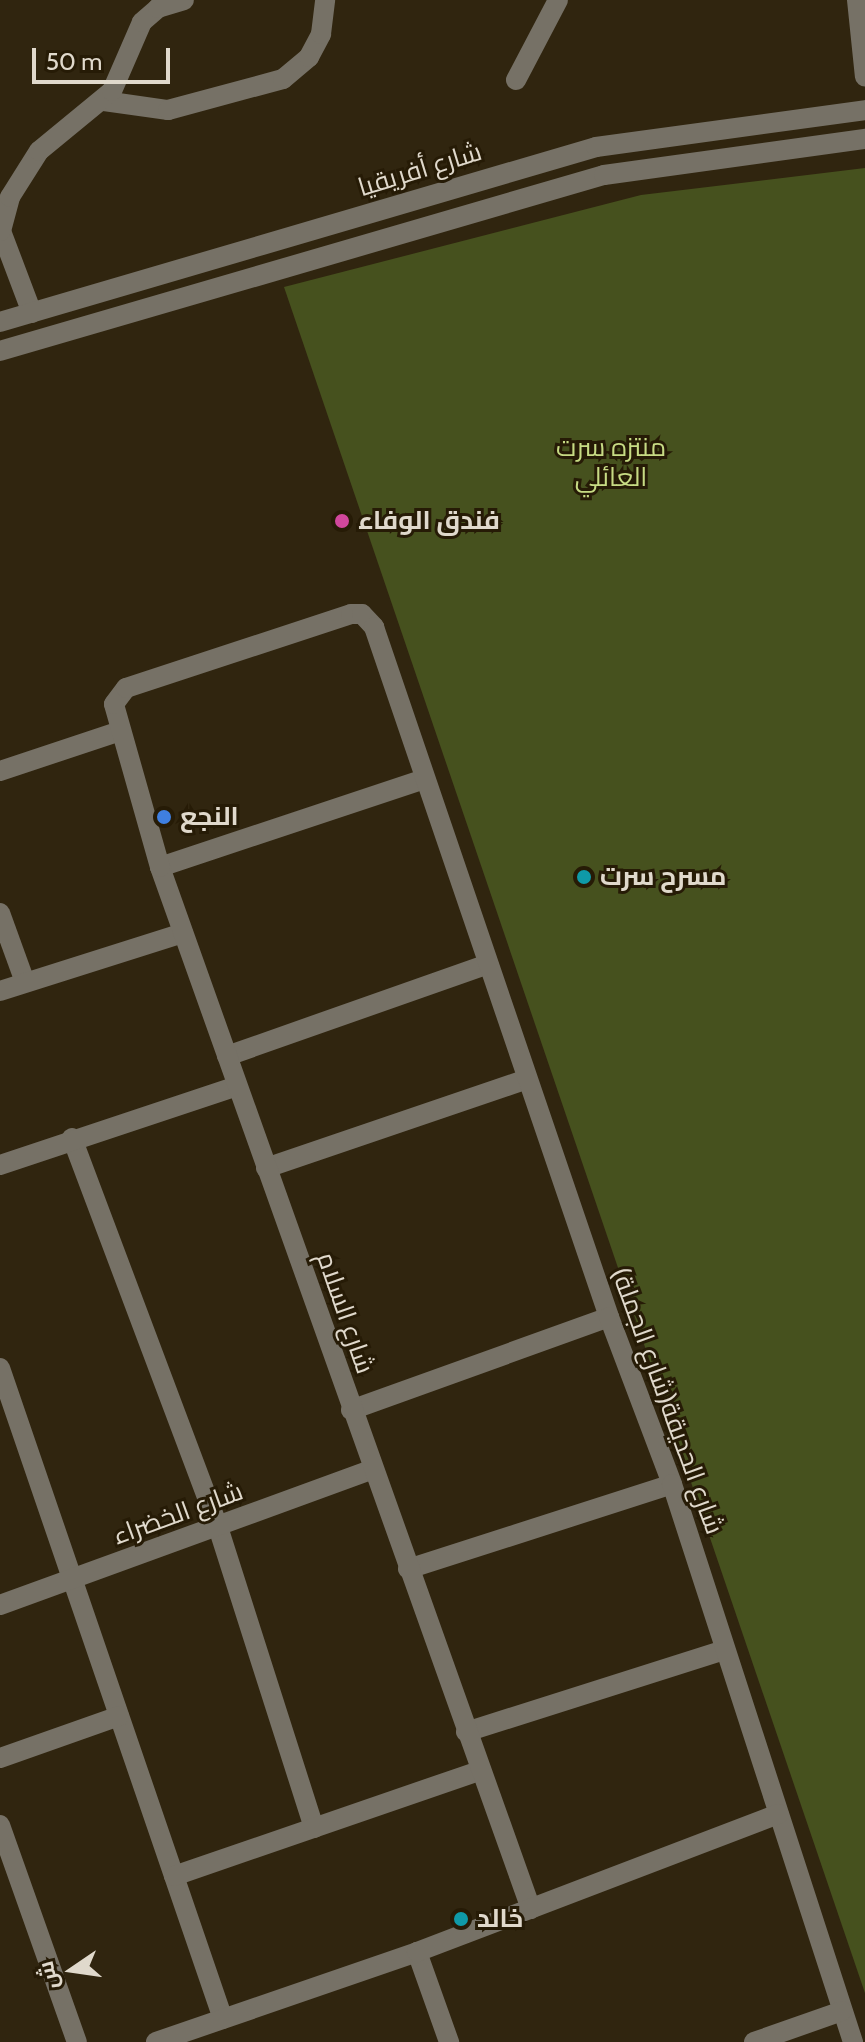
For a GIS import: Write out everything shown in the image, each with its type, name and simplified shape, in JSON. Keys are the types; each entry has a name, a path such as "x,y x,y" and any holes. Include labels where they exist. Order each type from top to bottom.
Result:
{"street":[{"path":"32,313 1,231 10,197 39,151 104,101 142,22 158,8 184,0"},
{"path":"104,101 168,110 283,79 309,57 321,34 325,0"},
{"path":"516,80 558,0"},
{"path":"857,0 865,77"},
{"name":"شارع أفريقيا","path":"0,322 596,147 865,110"},
{"name":"شارع أفريقيا","path":"0,351 604,175 865,139"},
{"name":"شارع السلام","path":"424,779 374,627 362,614 126,688 114,704 160,867 479,1771 531,1909"},
{"path":"0,771 120,731"},
{"path":"160,867 424,779"},
{"name":"شارع الحديقة(شارع الجملة)","path":"424,779 609,1317 672,1484 853,2042"},
{"path":"0,913 25,982"},
{"path":"0,991 183,933"},
{"path":"227,1056 488,964"},
{"path":"266,1168 527,1079"},
{"path":"0,1165 72,1138 237,1086"},
{"path":"72,1138 218,1527 314,1828"},
{"path":"351,1410 609,1317"},
{"path":"0,1368 76,1579 119,1716 223,2019"},
{"path":"0,1435 21,1428"},
{"name":"شارع الخضراء","path":"0,1605 373,1469"},
{"path":"408,1569 672,1484"},
{"path":"466,1732 724,1650"},
{"path":"0,1758 119,1716"},
{"path":"174,1876 479,1771"},
{"path":"156,2042 417,1952 779,1814"},
{"path":"0,1825 77,2042"},
{"path":"417,1952 449,2042"},
{"path":"754,2042 842,2011"}],"green space":[{"name":"منتزه سرت العائلي","path":"865,168 865,1993 284,287 641,195"}],"place":[{"name":"فندق الوفاء","path":"342,521"},
{"name":"النجع","path":"164,817"},
{"name":"مسرح سرت","path":"584,877"},
{"name":"خالد","path":"461,1919"}]}
